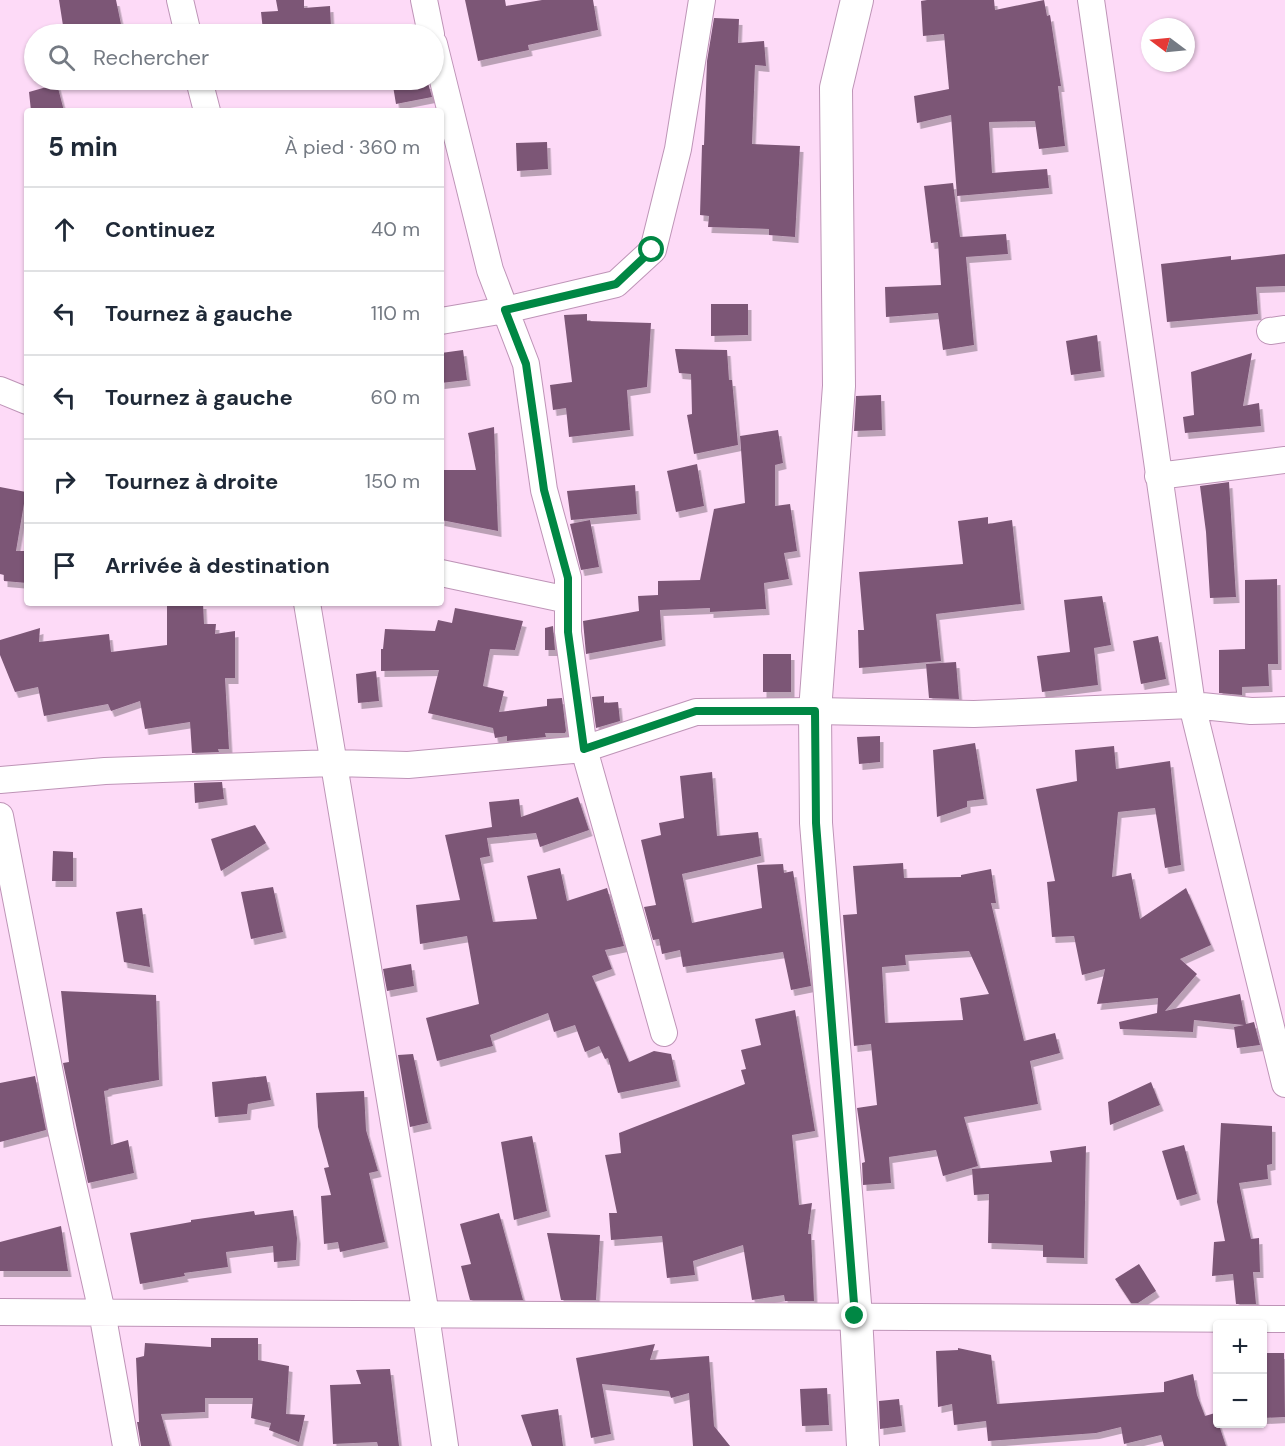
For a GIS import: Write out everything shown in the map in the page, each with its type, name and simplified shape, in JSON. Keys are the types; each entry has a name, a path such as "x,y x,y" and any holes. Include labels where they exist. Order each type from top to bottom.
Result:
{"street":[{"path":"180,0 186,24"},
{"path":"424,0 429,24"},
{"path":"444,320 505,310 616,284 652,250 678,149 702,0"},
{"path":"857,0 836,88 839,386 815,711 816,823 855,1316 863,1446"},
{"path":"1091,0 1192,705 1285,1084"},
{"path":"444,84 490,270 526,364 544,490 568,578 568,632 584,749 664,1034"},
{"path":"202,90 206,108"},
{"path":"0,390 24,400"},
{"path":"1158,476 1285,460"},
{"path":"444,574 568,600"},
{"path":"308,606 426,1315 445,1446"},
{"path":"0,780 105,771 334,763 408,765 584,749 696,711 974,714 1192,705 1285,717"},
{"path":"1251,711 1285,710"},
{"path":"0,816 61,1130 102,1312 126,1446"},
{"path":"0,1312 1285,1319"}],"building":[{"path":"59,0 116,0 121,24 63,24"},
{"path":"276,0 304,0 304,8 330,6 331,24 262,24 261,12 278,11"},
{"path":"465,0 505,0 506,6 542,0 593,0 598,30 528,45 529,50 478,61"},
{"path":"994,0 995,10 1044,0 1047,16 1050,15 1061,86 1058,86 1065,146 1039,149 1035,121 989,122 992,173 1047,169 1049,188 957,196 951,115 917,123 914,96 949,89 944,34 923,36 921,1"},
{"path":"714,18 739,19 738,43 764,41 766,66 755,65 752,144 800,146 795,237 769,235 769,229 708,227 709,216 700,215 707,61"},
{"path":"59,90 63,108 31,108 29,92"},
{"path":"394,90 430,90 432,97 396,104"},
{"path":"547,142 548,169 517,171 516,143"},
{"path":"953,183 960,237 1006,234 1008,254 966,257 974,345 943,350 938,313 886,317 885,287 941,285 938,242 931,243 924,186"},
{"path":"1285,254 1285,286 1256,287 1258,314 1167,322 1161,264 1231,256 1231,260"},
{"path":"711,304 748,304 748,335 711,336"},
{"path":"587,314 587,321 651,323 647,387 627,390 630,430 569,437 566,408 553,410 550,385 572,382 564,315"},
{"path":"1097,335 1101,371 1071,375 1066,341"},
{"path":"675,349 727,350 738,445 694,454 687,415 692,414 691,374 679,373"},
{"path":"463,350 467,380 444,383 444,353"},
{"path":"1252,353 1243,406 1259,403 1261,426 1185,433 1183,417 1194,415 1191,372"},
{"path":"881,395 882,430 854,431 856,396"},
{"path":"494,427 498,531 444,521 444,470 476,470 468,433"},
{"path":"778,430 783,463 775,465 775,506 790,504 797,551 784,553 789,579 764,583 766,609 710,612 710,608 660,610 662,640 586,654 583,621 639,611 638,596 658,595 658,581 700,580 714,509 745,503 740,436"},
{"path":"697,464 704,506 676,512 667,471"},
{"path":"1229,482 1236,597 1210,598 1206,532 1200,486"},
{"path":"635,485 637,514 571,520 567,491"},
{"path":"0,487 24,492 16,551 24,551 24,583 4,581 4,575 0,574"},
{"path":"988,517 988,524 1012,520 1021,604 936,614 941,661 859,668 858,630 864,630 859,572 963,564 958,521"},
{"path":"590,520 599,567 581,570 570,524"},
{"path":"1277,579 1278,664 1268,664 1269,686 1242,687 1242,695 1219,693 1219,650 1245,649 1245,580"},
{"path":"1102,596 1111,645 1094,648 1098,685 1042,692 1037,656 1070,652 1064,600"},
{"path":"167,606 203,606 204,624 216,624 215,634 235,631 235,678 225,678 229,749 218,749 219,752 192,753 190,722 145,729 140,701 111,711 108,704 44,716 38,687 15,692 0,655 0,640 40,628 39,642 109,634 111,652 167,645"},
{"path":"455,608 523,621 515,650 490,649 483,686 504,691 499,712 547,706 547,699 562,698 565,733 545,733 546,737 507,741 507,736 495,738 493,728 428,713 439,670 381,671 381,649 383,649 385,629 435,631 438,620 452,623"},
{"path":"553,626 555,650 545,650 545,628"},
{"path":"1158,636 1166,679 1141,684 1133,641"},
{"path":"763,654 791,654 791,692 763,692"},
{"path":"956,662 959,699 929,698 926,664"},
{"path":"376,671 379,701 358,703 356,674"},
{"path":"604,696 604,703 618,702 620,721 596,728 592,697"},
{"path":"880,736 880,762 859,764 857,737"},
{"path":"975,743 984,799 967,801 967,807 937,817 933,750"},
{"path":"1114,746 1116,769 1170,761 1181,865 1165,868 1155,808 1118,812 1112,877 1131,873 1140,919 1186,888 1211,945 1180,959 1197,974 1165,1011 1240,994 1246,1024 1254,1022 1260,1045 1237,1048 1234,1027 1244,1025 1194,1020 1193,1032 1120,1029 1119,1022 1157,1013 1158,998 1097,1004 1105,969 1082,975 1074,936 1052,937 1047,882 1055,881 1036,789 1077,781 1075,750"},
{"path":"712,772 717,836 758,832 761,856 682,874 692,923 762,908 757,865 783,864 784,873 793,871 811,986 791,990 783,952 683,967 680,950 662,954 659,939 653,940 644,907 656,905 641,840 661,835 659,823 684,818 680,776"},
{"path":"222,782 224,799 195,803 194,783"},
{"path":"578,797 589,830 540,847 536,833 487,838 490,856 480,858 493,922 537,919 527,876 560,868 567,901 607,888 624,946 605,950 612,969 592,976 629,1062 654,1051 671,1054 677,1081 618,1093 608,1058 605,1059 599,1046 585,1052 575,1025 554,1032 548,1013 490,1035 493,1046 437,1061 426,1018 479,1004 467,936 420,944 416,905 460,900 445,835 492,827 489,802 519,799 521,817"},
{"path":"255,825 266,843 221,871 211,839"},
{"path":"53,851 73,852 73,881 52,881"},
{"path":"903,863 904,878 961,877 961,875 991,869 996,903 991,903 1024,1041 1055,1033 1060,1053 1030,1061 1038,1104 964,1117 978,1166 943,1176 936,1150 889,1157 891,1183 863,1185 862,1163 865,1162 857,1108 877,1105 871,1044 854,1046 843,915 857,914 853,866","holes":["969,951 989,994 960,998 963,1020 885,1023 882,967 906,965 905,955"]},
{"path":"273,887 283,932 251,939 241,892"},
{"path":"142,908 150,967 124,962 116,912"},
{"path":"411,964 414,986 387,991 383,969"},
{"path":"61,991 156,995 159,1080 104,1091 111,1145 128,1140 134,1173 88,1183 63,1063 69,1062"},
{"path":"795,1010 815,1131 792,1135 799,1205 812,1203 808,1234 811,1234 814,1301 785,1301 784,1295 752,1300 743,1245 693,1261 695,1275 667,1278 662,1236 611,1240 609,1213 617,1213 605,1155 621,1153 619,1133 745,1084 741,1070 746,1069 741,1050 761,1045 755,1019"},
{"path":"413,1054 428,1123 410,1127 398,1055"},
{"path":"35,1076 46,1130 0,1142 0,1083"},
{"path":"266,1076 271,1100 248,1104 247,1114 215,1117 212,1082"},
{"path":"1151,1082 1160,1105 1110,1125 1108,1102"},
{"path":"364,1091 366,1130 378,1171 369,1173 385,1242 340,1252 338,1242 324,1244 321,1196 331,1195 324,1168 329,1167 318,1127 316,1093"},
{"path":"1221,1123 1272,1126 1272,1164 1267,1165 1268,1179 1239,1183 1251,1239 1259,1238 1260,1272 1253,1272 1256,1304 1236,1304 1233,1274 1212,1276 1214,1242 1225,1241 1217,1202"},
{"path":"532,1136 547,1211 514,1220 501,1142"},
{"path":"1184,1145 1197,1194 1177,1200 1162,1151"},
{"path":"1086,1146 1084,1258 1043,1257 1043,1245 988,1243 989,1194 974,1195 972,1169 1052,1162 1050,1151"},
{"path":"293,1210 297,1238 296,1260 274,1262 273,1246 226,1252 228,1267 184,1273 185,1276 140,1284 130,1233 191,1222 191,1220 254,1211 255,1215"},
{"path":"499,1213 523,1300 470,1300 461,1266 471,1264 460,1224"},
{"path":"61,1226 68,1271 0,1271 0,1242"},
{"path":"547,1233 600,1235 596,1300 561,1300"},
{"path":"1139,1264 1156,1291 1138,1303 1131,1303 1115,1279"},
{"path":"211,1338 258,1338 258,1360 289,1366 286,1414 305,1415 299,1442 269,1430 271,1423 251,1418 253,1398 205,1398 205,1412 161,1414 170,1446 141,1446 137,1422 139,1422 136,1358 144,1356 145,1343 211,1347"},
{"path":"655,1344 650,1360 709,1356 714,1426 730,1446 693,1446 689,1393 671,1398 669,1391 602,1384 611,1434 591,1438 576,1358"},
{"path":"958,1348 991,1355 997,1404 1164,1392 1164,1382 1193,1374 1197,1395 1205,1416 1213,1414 1213,1428 1220,1428 1226,1446 1164,1446 1161,1435 1124,1444 1121,1427 1096,1433 988,1441 986,1421 954,1425 952,1404 938,1407 936,1351 958,1350"},
{"path":"1267,1353 1284,1353 1285,1417 1267,1418"},
{"path":"390,1369 399,1446 378,1446 377,1442 333,1444 330,1385 361,1384 356,1370"},
{"path":"827,1388 829,1425 802,1426 800,1389"},
{"path":"899,1399 902,1426 880,1429 879,1401"},
{"path":"558,1409 563,1446 532,1446 521,1415"}],"route":[{"path":"652,250 616,284 505,310 526,364 544,490 568,578 568,632 584,749 696,711 815,711 816,823 855,1316"}]}
